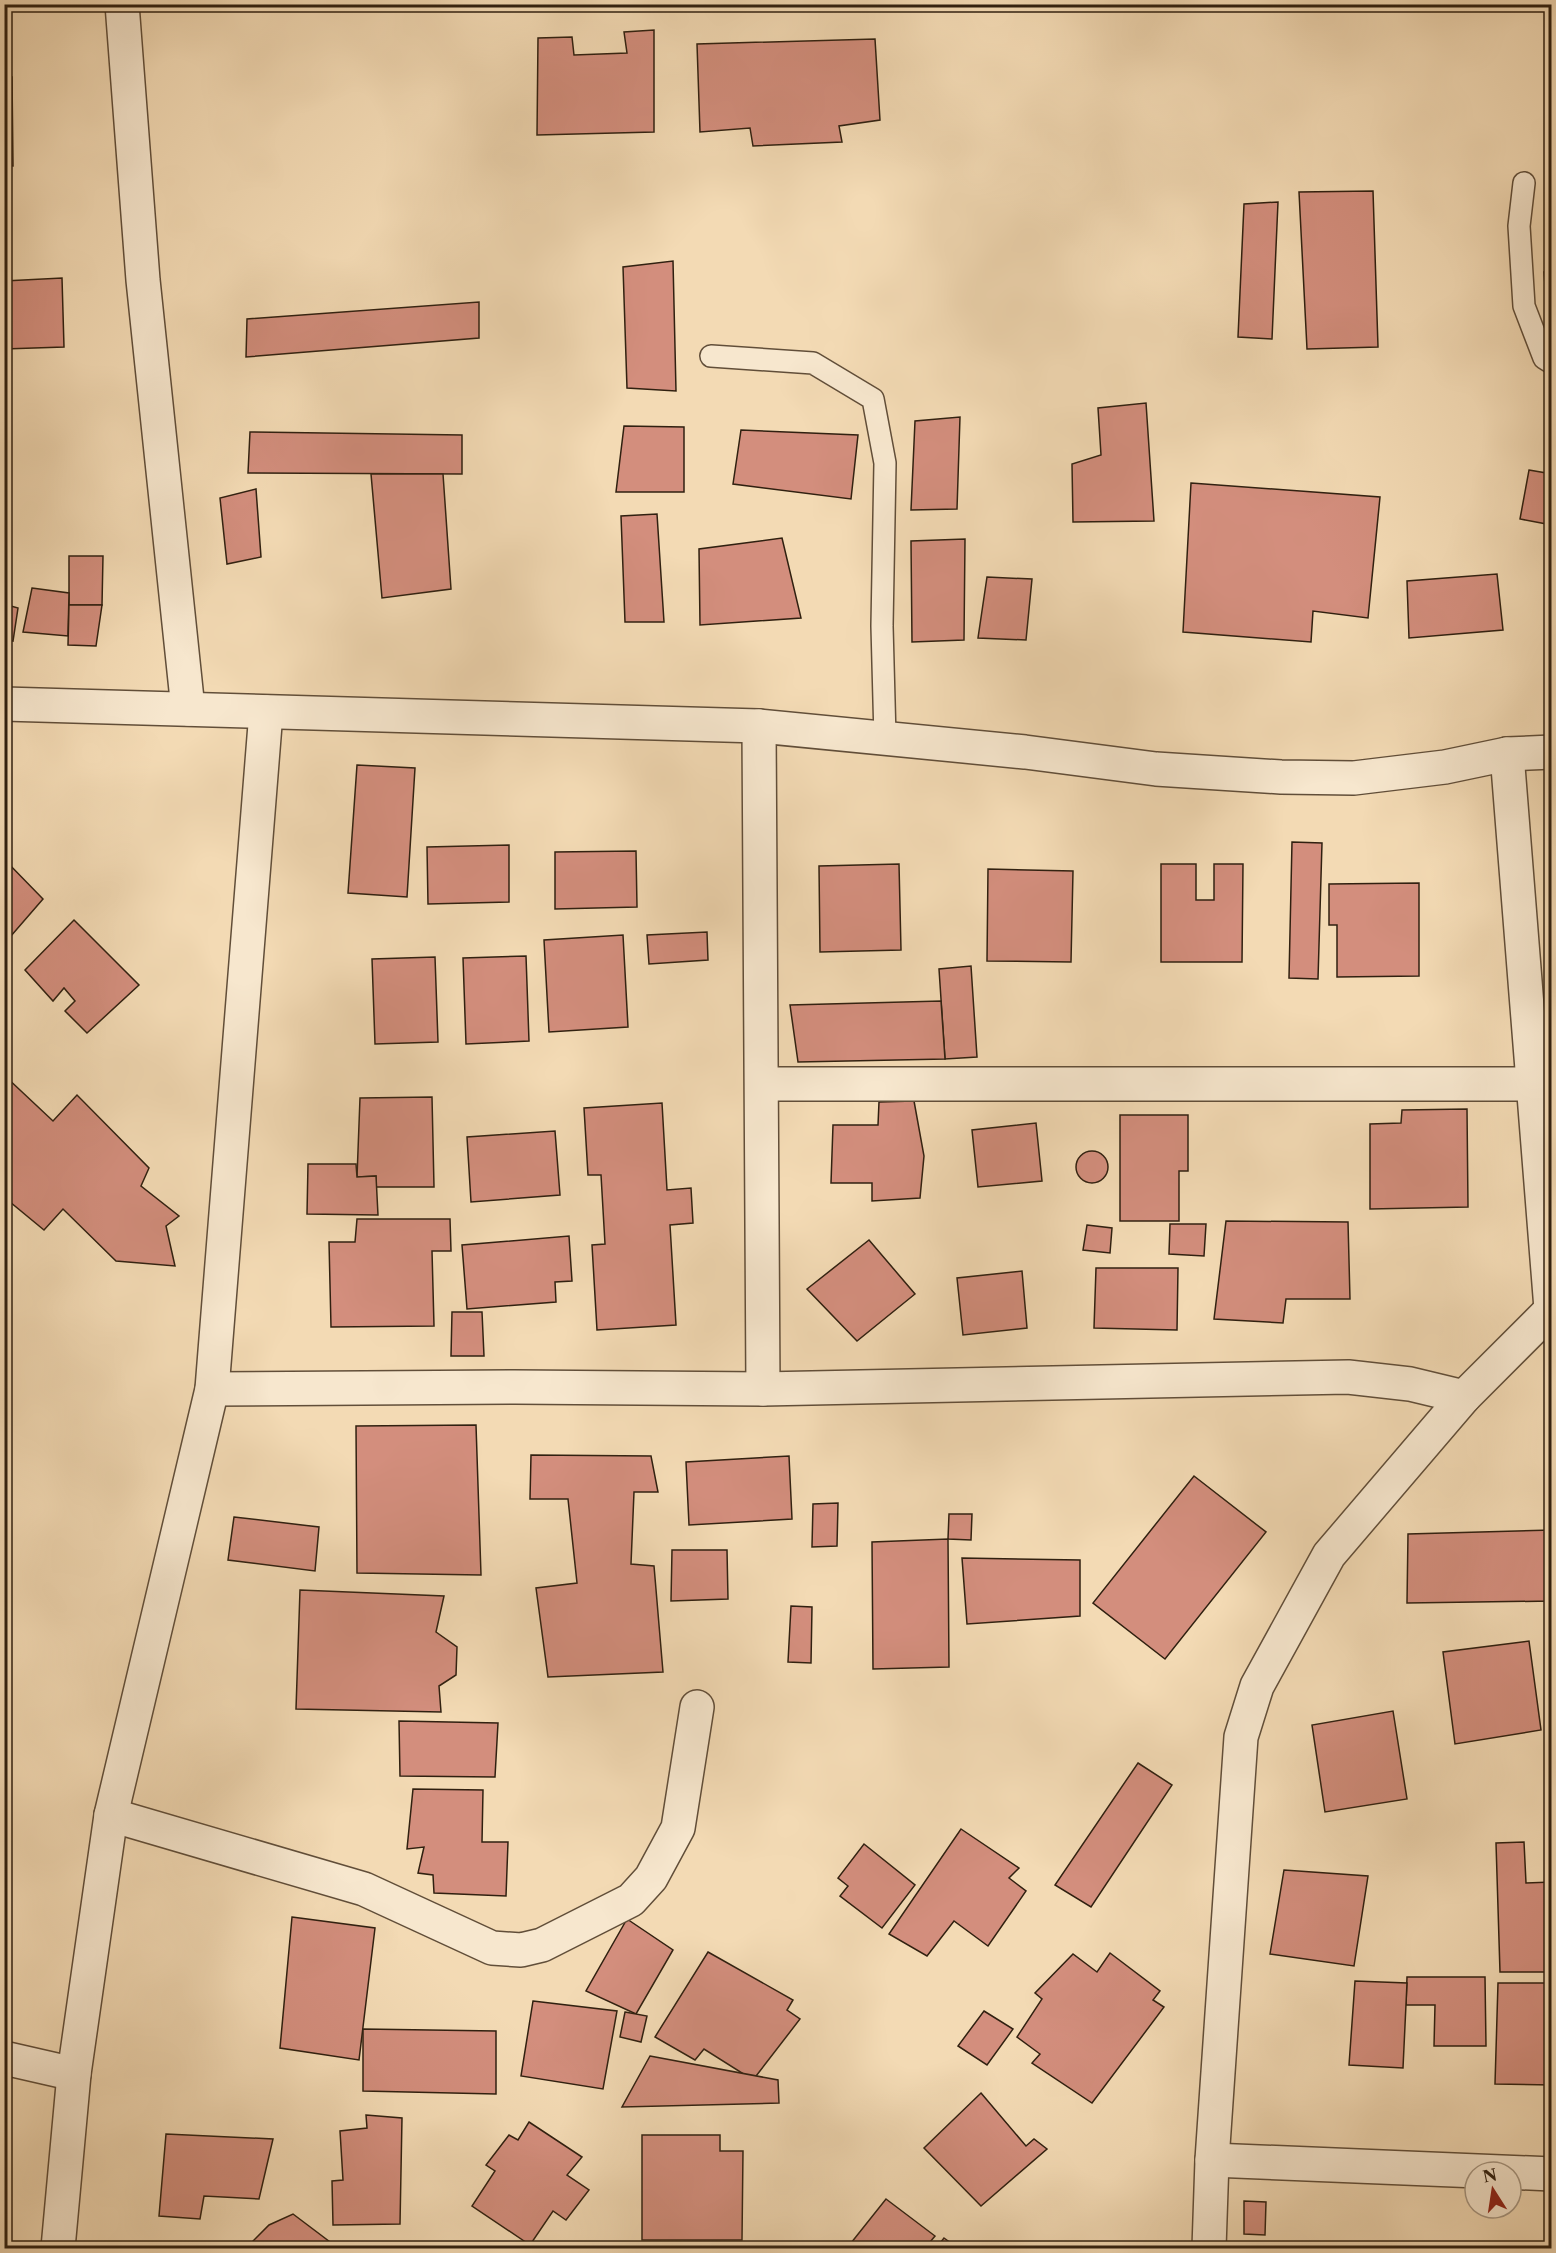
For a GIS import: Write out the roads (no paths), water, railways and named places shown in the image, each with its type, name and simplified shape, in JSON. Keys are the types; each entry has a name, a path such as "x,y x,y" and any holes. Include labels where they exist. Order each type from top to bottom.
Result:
{"street":[{"path":"122,4 143,280 188,709"},
{"path":"4,704 759,726 1025,752 1156,768 1281,777 1354,778 1445,767 1508,754 1551,752"},
{"path":"58,2248 74,2074 111,1815 212,1389 266,712"},
{"path":"759,726 763,1389"},
{"path":"1209,2248 1212,2160 1241,1737 1257,1686 1329,1556 1464,1397 1551,1310 1508,754"},
{"path":"762,1084 1534,1084"},
{"path":"212,1389 515,1387 763,1389 1348,1377 1410,1384 1464,1397"},
{"path":"111,1815 364,1889 492,1948 521,1950 542,1945 631,1900 651,1878 678,1828 697,1707"},
{"path":"4,2058 74,2074"},
{"path":"1212,2160 1551,2174"}],"lane":[{"path":"1524,183 1519,226 1524,306 1544,358 1551,363"},
{"path":"711,356 813,363 873,399 885,463 882,626 885,738"}]}
